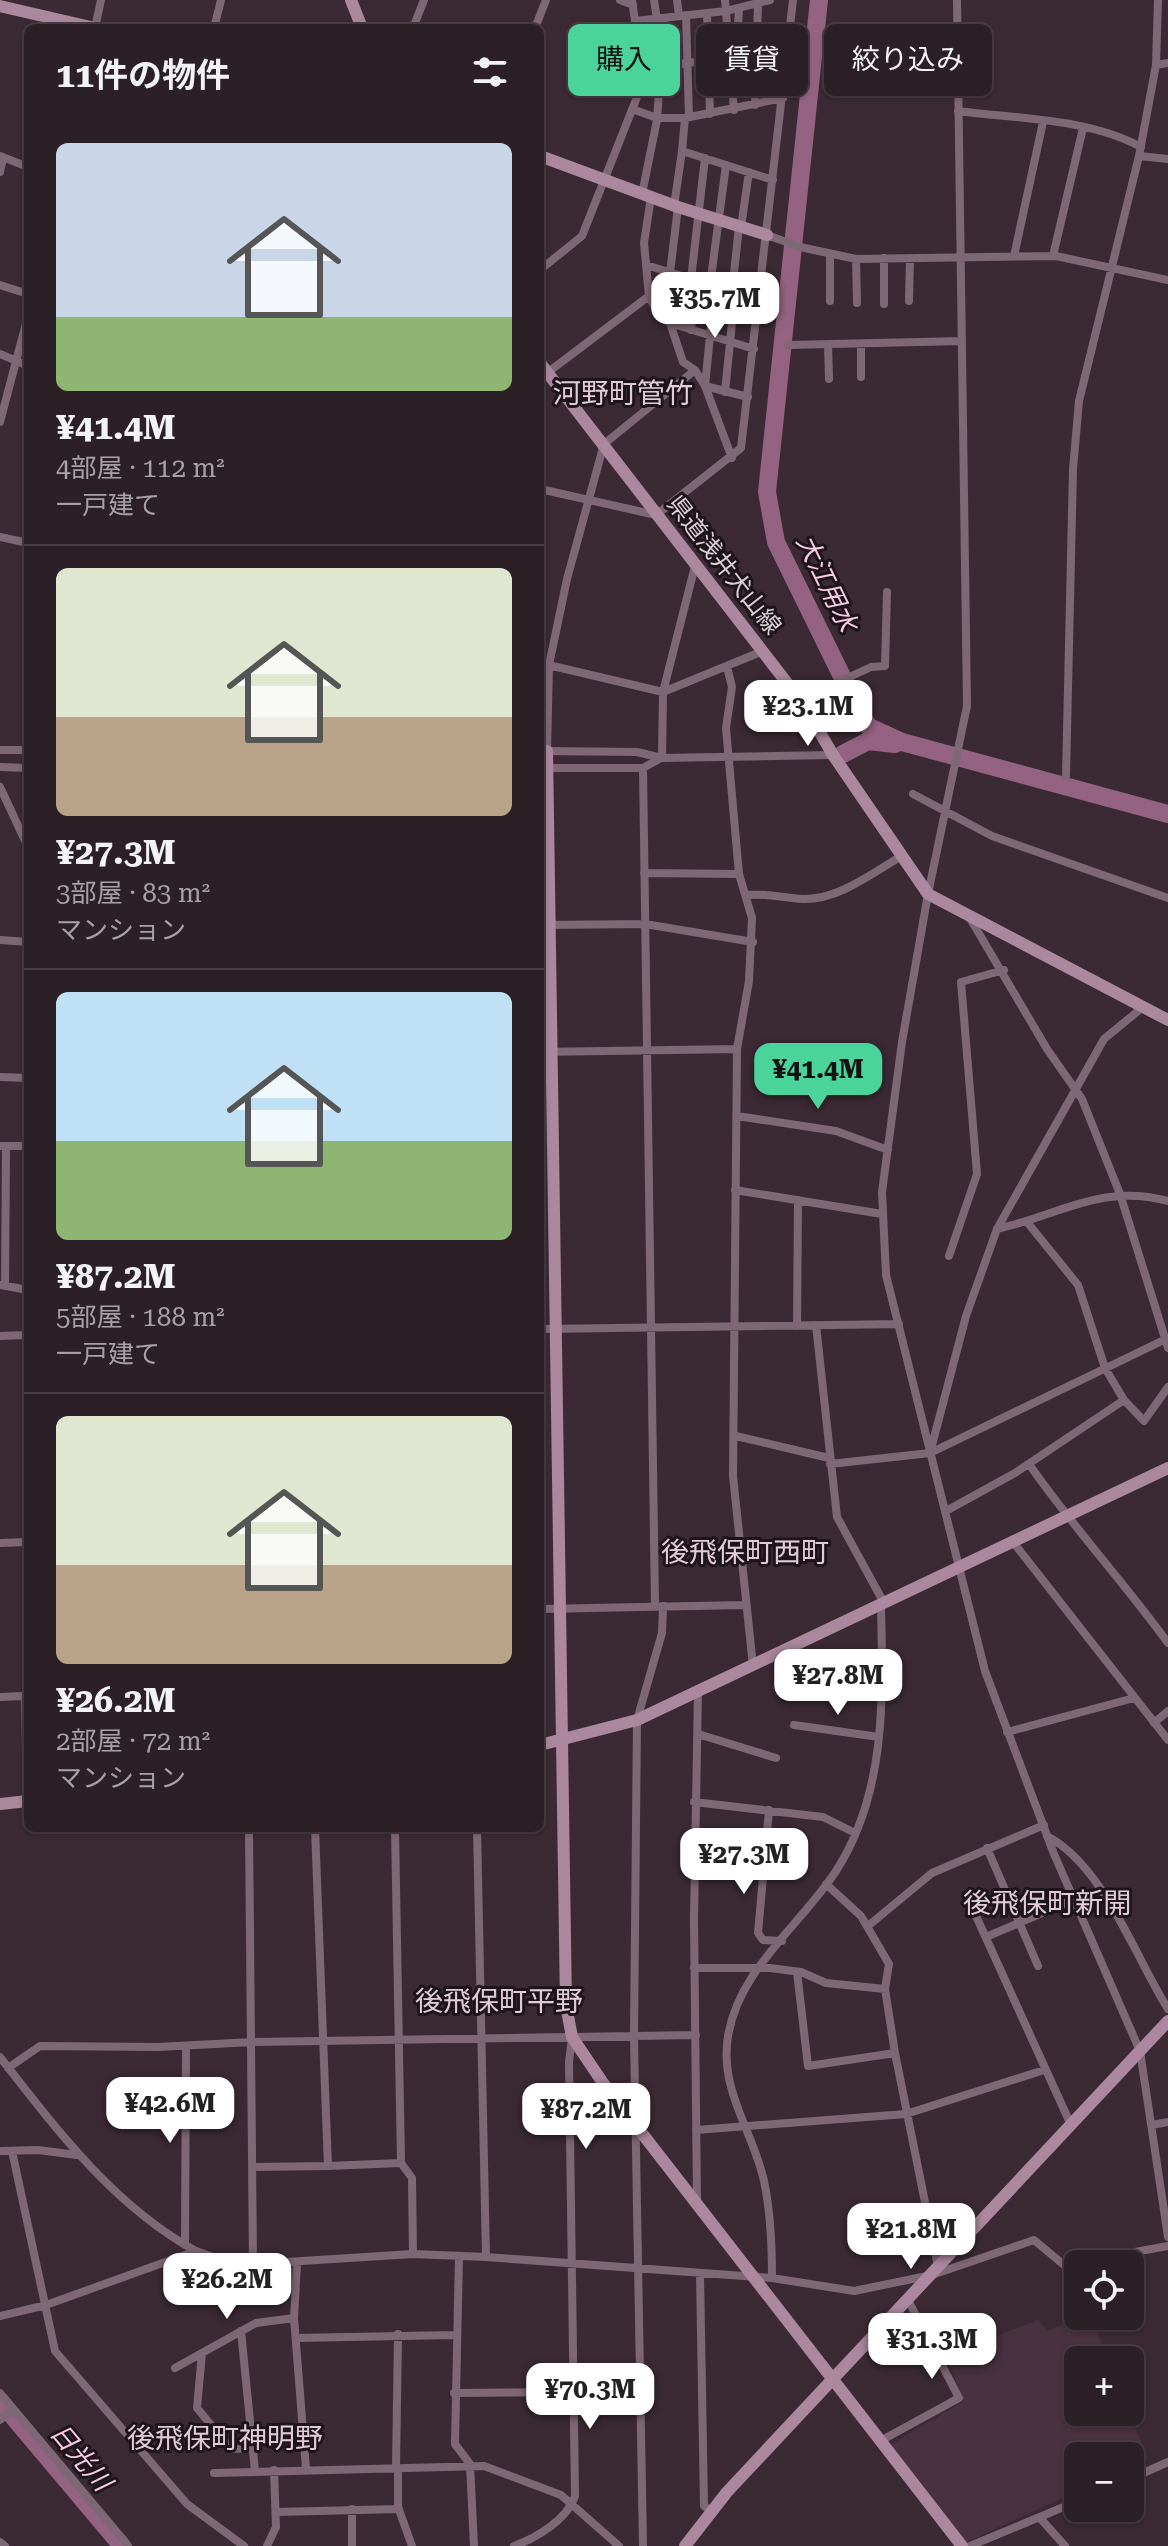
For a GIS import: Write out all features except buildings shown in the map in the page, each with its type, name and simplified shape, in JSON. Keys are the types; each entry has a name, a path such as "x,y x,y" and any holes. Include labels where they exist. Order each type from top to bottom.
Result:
{"street":[{"path":"96,24 101,0"},
{"path":"215,24 221,0"},
{"path":"415,24 424,0"},
{"path":"537,24 546,0"},
{"path":"620,0 632,2 635,21 726,11 765,1 761,24"},
{"path":"654,0 662,24"},
{"path":"670,273 687,118 687,63 683,16 677,0"},
{"path":"700,0 705,24"},
{"path":"725,0 728,24"},
{"path":"791,24 793,0"},
{"path":"957,0 967,706 928,894 888,1150 882,1214 886,1275 985,1671 1047,1836 1140,2051 1168,2237"},
{"path":"348,1 360,24"},
{"path":"1066,776 1073,469 1079,401 1140,152 1156,65 1158,4 1168,9"},
{"path":"0,6 78,24"},
{"path":"680,64 696,62"},
{"path":"1156,65 1168,63"},
{"path":"544,267 582,236 637,96"},
{"path":"659,96 646,195 644,243 649,296 659,316 670,323 754,349"},
{"path":"710,96 710,114"},
{"path":"734,96 734,110"},
{"path":"755,96 755,105"},
{"path":"544,490 656,515 741,448 783,98 687,118 657,118 632,109"},
{"path":"958,111 1120,135 1140,152 1168,159"},
{"path":"1014,256 1043,122"},
{"path":"1053,256 1083,128"},
{"path":"682,151 773,180"},
{"path":"0,172 2,157 24,165"},
{"path":"544,158 676,206 830,255 856,259 1053,256 1168,280"},
{"path":"691,330 705,158"},
{"path":"705,386 718,220 726,165"},
{"path":"725,392 740,226 749,172"},
{"path":"830,255 830,301"},
{"path":"884,258 884,304"},
{"path":"909,301 910,258"},
{"path":"856,259 857,303"},
{"path":"646,265 759,300"},
{"path":"0,285 24,293"},
{"path":"544,368 649,296"},
{"path":"670,323 683,362 695,370 705,386 732,458"},
{"path":"0,422 24,333"},
{"path":"788,345 962,341"},
{"path":"828,344 829,379"},
{"path":"861,344 861,377"},
{"path":"0,354 24,365"},
{"name":"県道浅井犬山線","path":"544,368 804,705 833,755 928,894 971,920 1168,1020"},
{"path":"514,2546 535,2539 573,2503 569,2062 572,2037 566,2005 556,1329 546,1052 544,664 604,444 695,370"},
{"path":"705,386 748,397"},
{"path":"0,537 24,542"},
{"path":"662,758 663,692 695,566"},
{"path":"844,679 885,666 887,592"},
{"path":"544,664 663,692 763,651"},
{"path":"727,667 732,687 726,728 739,874 752,918 753,942 737,1049 736,1436 733,1476 753,1666"},
{"path":"0,750 24,750"},
{"path":"544,751 637,752 662,758 833,755"},
{"path":"544,768 643,768 662,758"},
{"path":"0,767 24,768"},
{"path":"643,768 651,1327 662,1633 637,1720 634,2036 643,2546"},
{"path":"0,787 24,838"},
{"path":"913,794 992,836 1168,898"},
{"path":"746,895 767,893 804,899 843,890 900,857"},
{"path":"644,873 739,874"},
{"path":"736,1436 830,1461 930,1453 1105,1368 1167,1344 1120,1194 1076,1087 1047,1049 1004,970 971,920"},
{"path":"545,925 645,924 753,942"},
{"path":"0,940 24,942"},
{"path":"949,1256 977,1174 961,982 1004,970"},
{"path":"930,1453 966,1316 997,1229 1104,1039 1143,1007"},
{"path":"546,1052 737,1049"},
{"path":"0,1077 24,1078"},
{"path":"737,1116 836,1131 888,1150"},
{"path":"24,1146 3,1146 2,1285 24,1289"},
{"path":"735,1190 882,1214"},
{"path":"997,1229 1120,1194 1168,1201"},
{"path":"797,1326 798,1200"},
{"path":"1027,1222 1078,1285 1105,1368 1124,1400 1144,1421 1168,1387"},
{"path":"544,1329 899,1324"},
{"path":"772,2278 764,2181 729,2084 726,2061 737,2000 757,1968 826,1884 855,1833 872,1791 879,1737 882,1605 837,1517 816,1325"},
{"path":"0,1336 24,1335"},
{"path":"946,1511 1029,1464 1124,1400"},
{"path":"1029,1464 1043,1489 1070,1516 1168,1643"},
{"path":"544,1744 563,1742 637,1720 1168,1468"},
{"path":"0,1543 24,1542"},
{"path":"1013,1542 1168,1740"},
{"path":"544,1609 745,1605"},
{"path":"697,2202 694,1802 698,1691"},
{"path":"0,1697 24,1696"},
{"path":"1007,1732 1134,1698"},
{"path":"1154,1723 1168,1711"},
{"path":"794,1725 879,1737"},
{"path":"698,1734 776,1758"},
{"path":"0,1804 24,1802"},
{"path":"694,1802 823,1817 855,1833"},
{"path":"769,1810 758,1933 763,1940 782,1941"},
{"path":"868,1926 932,1873 1044,1825"},
{"path":"249,1832 253,2264"},
{"path":"315,1832 328,2166"},
{"path":"395,1832 401,2163 412,2178 413,2254"},
{"path":"477,1832 486,2257"},
{"path":"1047,1836 1059,1842 1094,1880 1168,2009"},
{"path":"987,1848 1038,1966"},
{"path":"696,1863 762,1866"},
{"path":"826,1884 868,1926 889,1964 885,1989 935,2271"},
{"path":"986,1937 1075,1899"},
{"path":"976,1916 1071,2125"},
{"path":"694,1968 757,1968 797,1972 826,1983 885,1989"},
{"path":"797,1972 808,2066 895,2053"},
{"path":"685,2546 711,2511 1168,2021"},
{"path":"8,2068 40,2046 186,2046 252,2042 696,2035"},
{"path":"572,2037 636,2126 962,2546"},
{"path":"185,2245 186,2046"},
{"path":"0,2057 77,2155 185,2245 230,2263 297,2264 413,2254 486,2257 772,2278 854,2291 935,2271 1034,2240 1064,2265 1168,2246"},
{"path":"696,2130 906,2114 1044,2070"},
{"path":"1152,2125 1168,2122"},
{"path":"0,2151 77,2155"},
{"path":"12,2151 55,2351 187,2504 244,2546"},
{"path":"254,2167 401,2163"},
{"path":"0,2316 46,2305 196,2251"},
{"path":"459,2256 455,2444 470,2464 474,2546"},
{"path":"297,2264 294,2318 306,2469"},
{"path":"700,2274 704,2506 711,2511"},
{"path":"882,2440 959,2398 908,2300"},
{"path":"175,2368 256,2323 294,2318"},
{"path":"241,2331 255,2471"},
{"path":"398,2334 399,2509 412,2546"},
{"path":"296,2338 455,2335"},
{"path":"202,2353 197,2408 231,2449 252,2448"},
{"path":"454,2393 574,2392"},
{"path":"0,2393 11,2411 128,2546"},
{"path":"0,2420 11,2411"},
{"path":"1144,2473 1168,2462"},
{"path":"214,2473 470,2464 561,2495 619,2546"},
{"path":"267,2546 276,2527 274,2470"},
{"path":"970,2546 1064,2507"},
{"path":"352,2509 352,2546"},
{"path":"276,2512 399,2509"},
{"path":"1040,2518 1065,2546"},
{"path":"0,2542 5,2546"}],"shaded area":[{"path":"1038,2320 1048,2331 1064,2324 1064,2330 1096,2330 1103,2346 1064,2346 1064,2426 1135,2426 1141,2442 1064,2442 1064,2497 965,2543 890,2445 964,2401 946,2356"}],"waterway":[{"name":"大江用水","path":"819,0 767,492 776,542 869,727 902,742 1168,814"},
{"path":"843,754 868,741 895,744"},
{"name":"日光川","path":"0,2401 122,2546"}],"district":[{"name":"河野町管竹","path":"623,393"},
{"name":"後飛保町西町","path":"745,1552"},
{"name":"後飛保町新開","path":"1047,1903"},
{"name":"後飛保町平野","path":"499,2001"},
{"name":"後飛保町神明野","path":"225,2438"}]}
